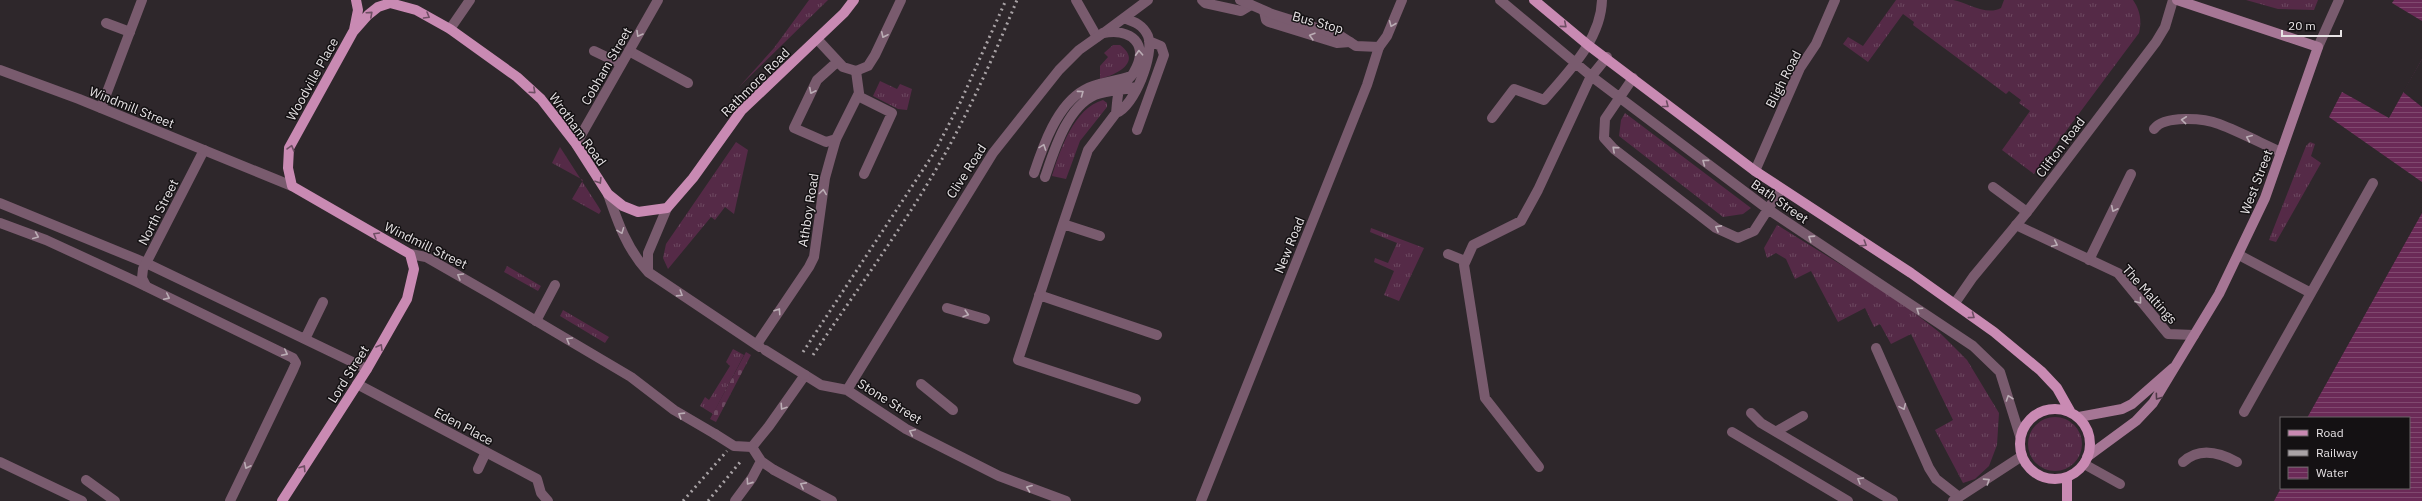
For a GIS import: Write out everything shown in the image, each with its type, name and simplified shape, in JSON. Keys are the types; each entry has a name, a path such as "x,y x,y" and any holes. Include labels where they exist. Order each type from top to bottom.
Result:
{"main road":[{"path":"353,32 358,10 356,0"},
{"name":"Rathmore Road","path":"667,208 693,178 741,111 817,39 854,0"},
{"name":"Bath Street","path":"1534,0 1588,45 1607,57 1781,190 1955,303 2020,352 2042,371 2057,388 2070,411"},
{"path":"2177,0 2318,47"},
{"name":"Woodville Place","path":"292,186 288,168 289,148 353,32 368,15 378,7 389,2"},
{"name":"Wrotham Road","path":"389,2 416,10 450,30 518,77 541,98 576,144 608,194"},
{"name":"West Street","path":"2086,460 2136,421 2153,403 2194,335 2239,255 2265,198 2318,47"},
{"name":"Windmill Street","path":"292,186 410,254"},
{"path":"608,194 622,206 638,212 667,208"},
{"name":"Lord Street","path":"282,501 367,369 408,295 414,269 410,254"},
{"name":"West Street","path":"2079,417 2122,409 2132,404 2177,364"},
{"path":"2054,408 2070,411 2079,417 2086,426 2090,447 2086,460 2067,478 2057,480 2037,474 2028,466 2022,456 2020,436 2030,417 2039,411 2054,408"},
{"path":"2067,478 2067,501"}],"street":[{"path":"102,108 142,0"},
{"path":"450,30 470,0"},
{"name":"Cobham Street","path":"576,144 658,0"},
{"path":"817,39 837,62 856,70 868,66 875,55 901,0"},
{"path":"1076,0 1100,35 1123,32 1135,40 1139,47 1136,81"},
{"name":"Clive Road","path":"848,390 993,153 1049,81 1079,50 1148,0"},
{"path":"1202,0 1205,3 1241,11 1251,5"},
{"path":"1240,0 1264,11 1339,35 1362,47 1379,47"},
{"name":"New Road","path":"1201,501 1367,85 1379,47 1387,36 1402,0"},
{"name":"Bath Street","path":"1500,0 1591,76 1769,210 1973,346 2000,372 2020,436"},
{"path":"1492,118 1514,89 1544,100 1588,45 1602,10 1602,0"},
{"name":"Bligh Road","path":"1755,171 1813,57 1816,44 1835,0"},
{"name":"Clifton Road","path":"1955,303 2027,212 2156,42 2165,27 2173,0"},
{"name":"West Street","path":"2318,47 2339,0"},
{"path":"1116,113 1122,111 1126,106 1136,81 1150,53 1149,41 1140,26 1124,18"},
{"path":"106,23 130,32"},
{"path":"1137,130 1164,55 1161,46 1149,41"},
{"path":"629,50 688,83"},
{"path":"594,51 621,64"},
{"path":"1539,467 1485,398 1465,275 1465,261 1469,250 1477,242 1521,221 1538,190 1570,117 1591,76 1607,57"},
{"path":"836,139 826,142 794,128 817,80 837,62"},
{"name":"Windmill Street","path":"0,70 102,108 292,186"},
{"path":"856,70 859,93 858,96 892,113 864,174"},
{"path":"1633,78 1618,97 1604,119 1604,138 1614,148 1716,228 1738,238 1754,231 1781,190"},
{"path":"1045,177 1061,132 1084,103 1097,94 1119,91 1136,81"},
{"path":"1034,173 1050,129 1077,96 1094,86 1136,81"},
{"path":"1119,91 1116,113 1088,150 1018,360 1136,399"},
{"name":"Athboy Road","path":"757,344 809,267 814,257 825,178 836,139 858,96"},
{"path":"2154,129 2164,121 2174,119 2219,119 2281,152"},
{"name":"North Street","path":"146,286 142,278 146,263 204,150"},
{"path":"2089,260 2131,174"},
{"path":"2244,412 2373,183"},
{"path":"1993,187 2027,212"},
{"name":"Wrotham Road","path":"608,194 626,242 636,258 648,272"},
{"path":"0,203 146,263 367,369"},
{"name":"Rathmore Road","path":"648,272 648,253 667,208"},
{"path":"0,223 46,240 146,286 294,358 296,363 230,501"},
{"path":"1063,224 1100,236"},
{"name":"The Maltings","path":"2016,225 2118,273 2168,334 2194,335"},
{"name":"Windmill Street","path":"410,254 426,257 631,377 676,412 734,446 752,447"},
{"path":"1448,254 1465,261"},
{"path":"2239,255 2311,292"},
{"name":"Stone Street","path":"648,272 820,385 848,390 912,432 999,476 1066,501"},
{"path":"536,321 555,285"},
{"path":"1039,295 1157,335"},
{"path":"305,339 324,302"},
{"path":"947,308 985,319"},
{"path":"1876,348 1929,468 1936,480 1956,499 2022,456"},
{"path":"805,375 770,426 752,447 761,461 774,470 832,501"},
{"name":"Eden Place","path":"357,384 537,479 542,494 548,501"},
{"path":"921,384 953,410"},
{"path":"1751,413 1761,423 1777,431 1893,501"},
{"path":"1777,431 1804,416"},
{"path":"1732,432 1848,501"},
{"path":"478,469 486,452"},
{"path":"2183,462 2191,456 2204,452 2227,456 2237,462"},
{"path":"2086,460 2120,484"},
{"path":"735,501 752,478 761,461"},
{"path":"0,462 82,501"},
{"path":"86,480 115,501"}],"green space":[{"path":"809,0 828,0 739,87 774,48"},
{"path":"1896,0 1953,0 1989,11 2001,8 2004,0 2133,0 2140,15 2140,28 2139,33 2034,174 2002,150 2030,111 2019,103 2021,100 2009,91 2006,94 1913,25 1914,22 1903,14 1868,62 1843,44 1848,37 1863,46"},
{"path":"2246,0 2318,0 2314,10 2278,9"},
{"path":"1113,45 1120,45 1126,51 1129,57 1128,62 1125,67 1119,71 1100,79 1100,66 1108,57 1104,53"},
{"path":"880,81 897,89 900,84 912,89 907,110 898,109 873,96"},
{"path":"1103,100 1107,103 1107,107 1080,141 1066,179 1052,176 1059,154 1076,121 1093,104"},
{"path":"1625,113 1751,208 1743,214 1723,217 1619,136 1621,120"},
{"path":"736,142 748,150 734,214 725,207 715,220 711,217 668,269 663,258 666,244"},
{"path":"2310,142 2315,144 2311,156 2321,163 2276,242 2269,240 2306,146"},
{"path":"560,147 580,179 552,163"},
{"path":"582,181 601,211 599,214 572,199"},
{"path":"1777,225 1895,298 1939,332 1967,360 1999,413 1997,445 1989,466 1975,479 1963,483 1935,430 1953,420 1911,334 1891,344 1880,324 1874,327 1865,308 1838,322 1811,271 1795,279 1786,259 1776,253 1767,258 1764,248"},
{"path":"1371,228 1424,248 1399,301 1384,295 1394,271 1374,262 1375,258 1388,263 1397,243 1370,232"},
{"path":"507,266 541,286 538,291 504,272"},
{"path":"563,310 609,337 605,343 560,316"},
{"path":"733,349 744,355 713,414 700,406 705,397 709,400 730,366 726,362"},
{"path":"746,352 751,355 716,422 710,419"},
{"path":"2055,417 2065,419 2074,425 2080,434 2082,444 2080,454 2074,463 2065,469 2055,471 2045,469 2036,463 2030,454 2028,444 2030,434 2036,425 2045,419"}],"water":[{"path":"2394,0 2422,0 2422,21 2392,3"},
{"path":"2422,59 2422,182 2329,117 2342,92 2389,118"},
{"path":"2422,213 2422,501 2274,501 2280,489 2410,489 2410,417 2308,417"}],"pier":[{"path":"2422,59 2422,107 2403,92"}],"railway":[{"path":"803,352 934,153 960,103 1006,0"},
{"path":"813,355 899,229 946,152 984,77 1017,0"},
{"path":"683,501 727,451"},
{"path":"708,501 741,461"}]}
